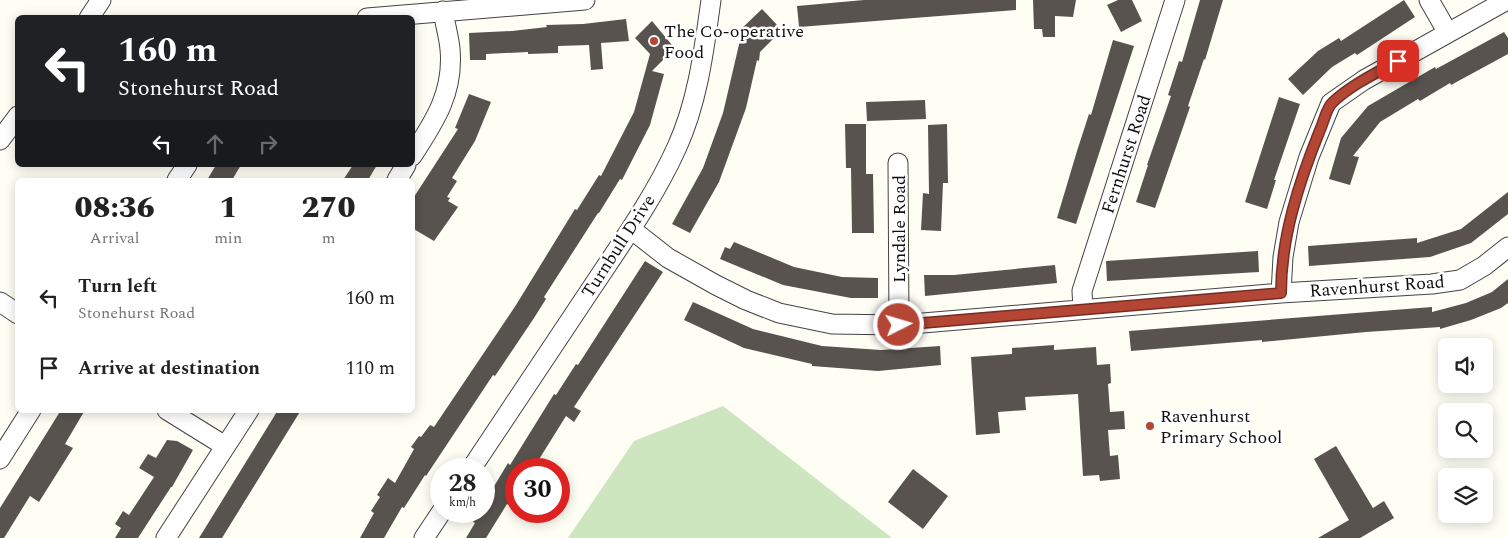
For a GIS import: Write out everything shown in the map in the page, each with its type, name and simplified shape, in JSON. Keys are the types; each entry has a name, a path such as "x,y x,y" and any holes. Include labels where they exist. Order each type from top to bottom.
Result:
{"street":[{"path":"91,15 101,0"},
{"path":"400,15 585,0"},
{"name":"Turnbull Drive","path":"477,458 630,230 664,173 688,117 700,68 711,0"},
{"name":"Fernhurst Road","path":"1082,309 1082,291 1174,0"},
{"path":"1429,0 1448,33"},
{"path":"1281,293 1283,257 1289,222 1309,157 1331,104 1364,80 1506,0"},
{"path":"415,151 443,104 450,78 450,49 443,11"},
{"path":"0,140 15,120"},
{"name":"Lyndale Road","path":"898,163 899,325"},
{"path":"178,178 186,167"},
{"path":"398,178 405,167"},
{"name":"Ravenhurst Road","path":"630,230 668,258 746,300 780,313 832,324 899,325 1281,293 1432,284 1460,280 1484,266 1508,247"},
{"path":"0,302 15,312"},
{"path":"0,460 29,413"},
{"path":"172,413 225,446"},
{"path":"166,538 246,413"},
{"path":"424,538 434,523"}],"green space":[{"path":"723,406 892,538 568,538 634,441"}],"building":[{"path":"864,0 1016,0 1016,10 799,27 797,6"},
{"path":"1033,0 1076,0 1073,17 1055,16 1055,37 1043,37 1042,29 1034,29"},
{"path":"1118,0 1132,0 1142,21 1121,32 1107,5"},
{"path":"1200,0 1223,0 1205,60 1188,106 1190,107 1155,208 1136,202 1171,96 1168,95 1179,61 1182,62"},
{"path":"1404,0 1415,17 1357,55 1355,53 1332,67 1303,95 1288,79 1318,51 1339,38 1341,41"},
{"path":"762,9 782,30 760,52 746,108 719,182 690,233 672,224 703,168 723,113 741,36 739,31"},
{"path":"626,19 629,41 601,43 603,69 591,70 589,45 558,46 558,53 486,54 486,60 470,60 469,33 512,31 547,27 546,25 583,24"},
{"path":"652,21 672,45 669,49 671,52 652,71 664,74 650,125 622,180 620,179 544,297 546,299 534,318 495,376 493,375 438,458 430,458 430,470 404,508 402,507 384,538 360,538 374,513 371,511 380,497 377,495 388,478 395,483 414,449 411,447 430,425 434,427 516,305 575,209 577,210 599,175 601,176 634,112 650,54 635,38"},
{"path":"1504,32 1508,38 1508,54 1451,85 1450,83 1420,101 1418,99 1380,122 1353,156 1359,157 1350,185 1329,179 1341,138 1368,106 1435,67 1436,69"},
{"path":"1113,40 1134,46 1076,224 1057,218 1089,114 1091,115"},
{"path":"469,94 491,102 475,141 452,178 457,181 447,197 450,198 448,201 458,207 434,241 415,230 415,195 458,129 455,128"},
{"path":"1279,97 1300,104 1274,180 1276,180 1267,209 1245,202"},
{"path":"925,100 926,119 867,121 866,102"},
{"path":"845,124 866,124 866,174 873,174 874,233 852,233 851,168 846,168"},
{"path":"947,124 948,183 943,183 941,231 921,230 923,193 929,194 928,125"},
{"path":"215,167 240,167 233,178 208,178"},
{"path":"352,167 376,167 369,178 344,178"},
{"path":"1508,192 1508,214 1471,243 1430,257 1309,266 1308,246 1417,238 1417,243 1461,229"},
{"path":"734,242 794,267 842,277 878,278 878,298 851,298 783,285 720,259 725,247 730,249"},
{"path":"1258,251 1259,272 1107,281 1106,261"},
{"path":"645,261 663,272 574,407 581,411 574,422 566,416 540,458 514,458 554,394 556,395 576,364 578,365"},
{"path":"1055,265 1057,283 925,296 924,275 954,275"},
{"path":"1508,279 1508,303 1501,308 1471,320 1440,329 1440,327 1366,332 1262,342 1262,340 1131,351 1129,331 1432,307 1432,312 1466,303 1492,292"},
{"path":"693,302 753,329 822,346 881,350 940,346 941,365 878,371 812,366 812,364 744,348 684,320"},
{"path":"1054,345 1054,350 1096,347 1097,365 1110,364 1111,383 1108,384 1110,412 1124,411 1125,429 1108,430 1110,456 1118,455 1120,479 1100,481 1099,475 1083,476 1078,394 1025,397 1026,410 998,412 1000,433 976,435 971,357 1012,354 1012,348"},
{"path":"59,413 83,413 65,444 73,448 39,502 30,496 4,538 0,538 0,508"},
{"path":"276,413 299,413 222,538 199,538"},
{"path":"167,440 177,441 193,450 172,487 138,538 115,538 121,528 115,524 123,511 129,515 154,477 139,468 148,454 156,458"},
{"path":"1336,446 1373,508 1384,501 1394,518 1360,538 1318,538 1349,520 1314,459"},
{"path":"505,468 505,507 486,538 466,538 475,523 495,523 495,485"},
{"path":"913,469 948,496 923,529 888,502"}],"place":[{"name":"The Co-operative Food","path":"654,41"},
{"name":"Ravenhurst Primary School","path":"1150,426"}],"route":[{"path":"899,325 1281,293 1283,257 1289,222 1309,157 1331,104 1364,80 1398,61"}]}
